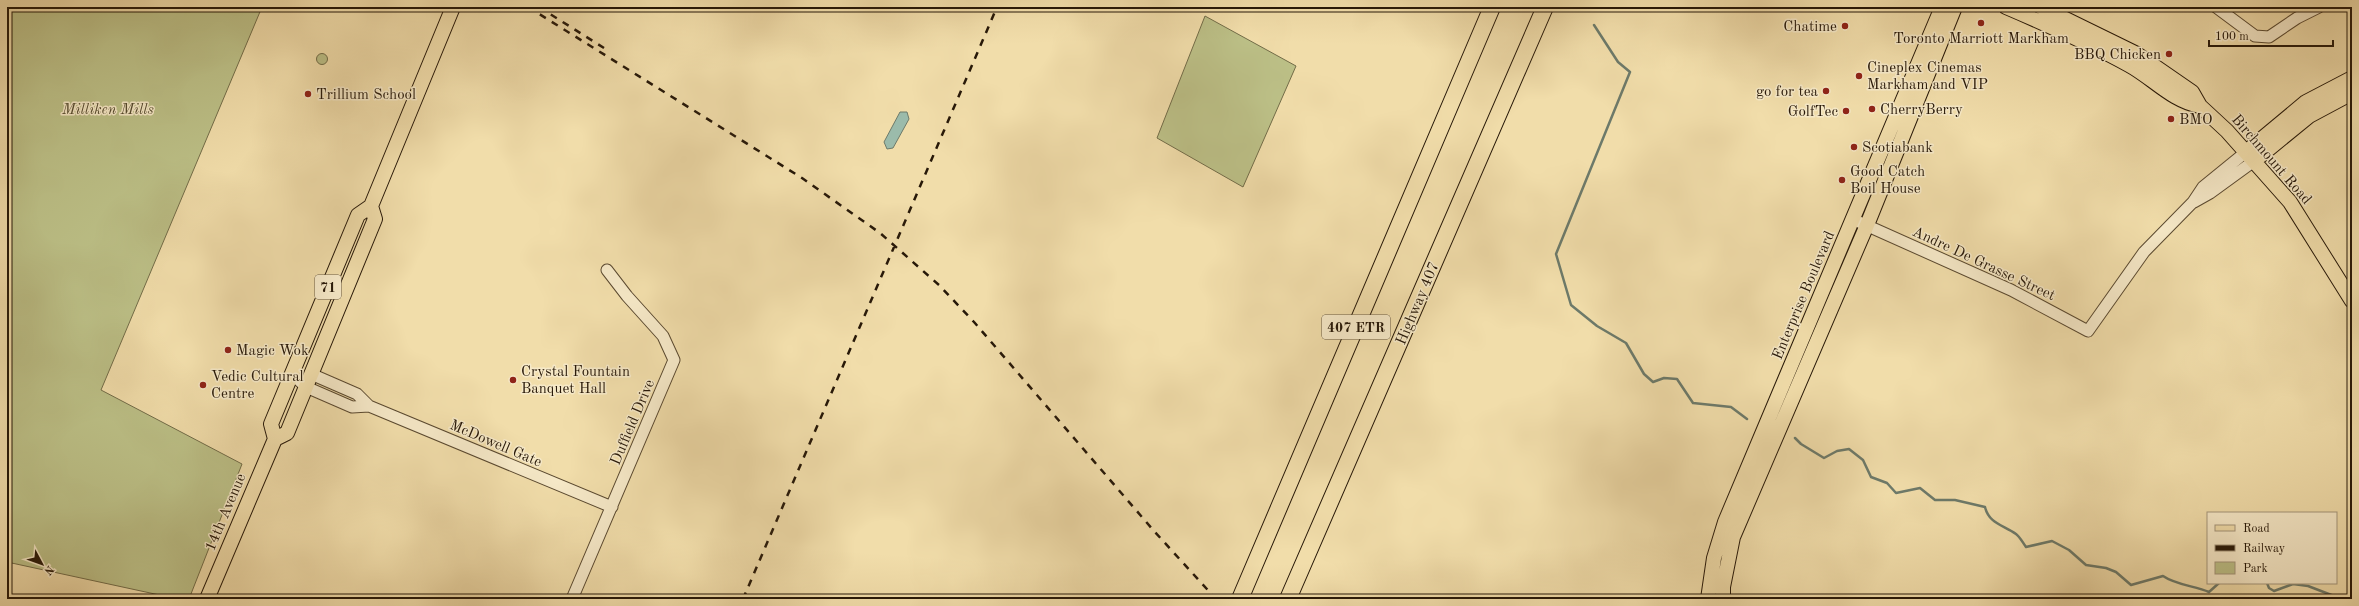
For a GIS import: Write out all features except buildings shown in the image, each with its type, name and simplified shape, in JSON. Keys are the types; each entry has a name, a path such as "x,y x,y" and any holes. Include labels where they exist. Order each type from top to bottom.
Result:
{"highway":[{"name":"407 ETR","path":"1240,599 1492,7"},
{"name":"Highway 407","path":"1289,596 1545,7"}],"main road":[{"name":"14th Avenue","path":"207,599 275,439 271,424 358,215 371,206 453,7"},
{"name":"Enterprise Boulevard","path":"1708,599 1714,558 1725,522 1942,7"},
{"name":"Enterprise Boulevard","path":"1723,599 1723,587 1733,537 1867,225 1955,7"},
{"name":"Birchmount Road","path":"2006,7 2080,39 2131,66 2186,103 2200,106"},
{"name":"Birchmount Road","path":"2041,7 2137,54 2192,92 2200,106 2250,156 2290,202 2352,301"},
{"path":"2250,156 2306,102 2352,78"},
{"path":"2250,156 2309,116 2352,93"},
{"name":"14th Avenue","path":"275,439 287,433 306,388 375,219 371,206"}],"street":[{"path":"2216,7 2255,36 2269,37 2296,18 2319,7"},
{"name":"Andre De Grasse Street","path":"1853,220 2011,290 2088,331 2144,252 2194,202 2210,193 2250,156"},
{"name":"Duffield Drive","path":"572,599 674,360 663,336 627,296 607,270"},
{"name":"McDowell Gate","path":"292,374 306,388 352,408 369,406"},
{"name":"McDowell Gate","path":"311,374 357,394 369,406 612,508"}],"green space":[{"name":"Milliken Mills","path":"7,7 262,7 101,390 242,464 189,599 178,599 7,562"},
{"path":"1205,16 1296,66 1243,187 1157,138"},
{"path":"320,54 324,54 326,55 326,63 320,64 317,61 317,57"}],"shaded area":[{"path":"900,112 907,112 909,119 893,148 887,149 884,142"}],"waterway":[{"path":"1594,25 1618,62 1630,72 1556,254 1571,305 1597,326 1626,343 1644,374 1653,382 1664,378 1677,379 1693,403 1731,407 1747,419"},
{"path":"1795,438 1801,444 1824,458 1837,451 1849,449 1863,460 1871,477 1887,483 1896,493 1920,488 1935,500 1955,500 1985,507 1987,513 1993,521 2016,534 2026,547 2052,541 2069,550 2086,565 2106,568 2116,572 2131,585 2163,576 2209,592 2218,584"},
{"path":"2267,584 2269,588 2274,591 2293,584"},
{"path":"2293,584 2308,586 2334,596 2335,599"}],"railway":[{"path":"528,7 802,178 880,233 939,285 974,322 1154,531 1216,599"},
{"path":"539,7 604,48"},
{"path":"743,599 997,7"}],"place":[{"name":"Toronto Marriott Markham","path":"1981,23"},
{"name":"Chatime","path":"1845,26"},
{"name":"BBQ Chicken","path":"2169,54"},
{"name":"Cineplex Cinemas Markham and VIP","path":"1859,76"},
{"name":"go for tea","path":"1826,91"},
{"name":"Trillium School","path":"308,94"},
{"name":"CherryBerry","path":"1872,109"},
{"name":"GolfTec","path":"1846,111"},
{"name":"BMO","path":"2171,119"},
{"name":"Scotiabank","path":"1854,147"},
{"name":"Good Catch Boil House","path":"1842,180"},
{"name":"Magic Wok","path":"228,350"},
{"name":"Crystal Fountain Banquet Hall","path":"513,380"},
{"name":"Vedic Cultural Centre","path":"203,385"}]}
